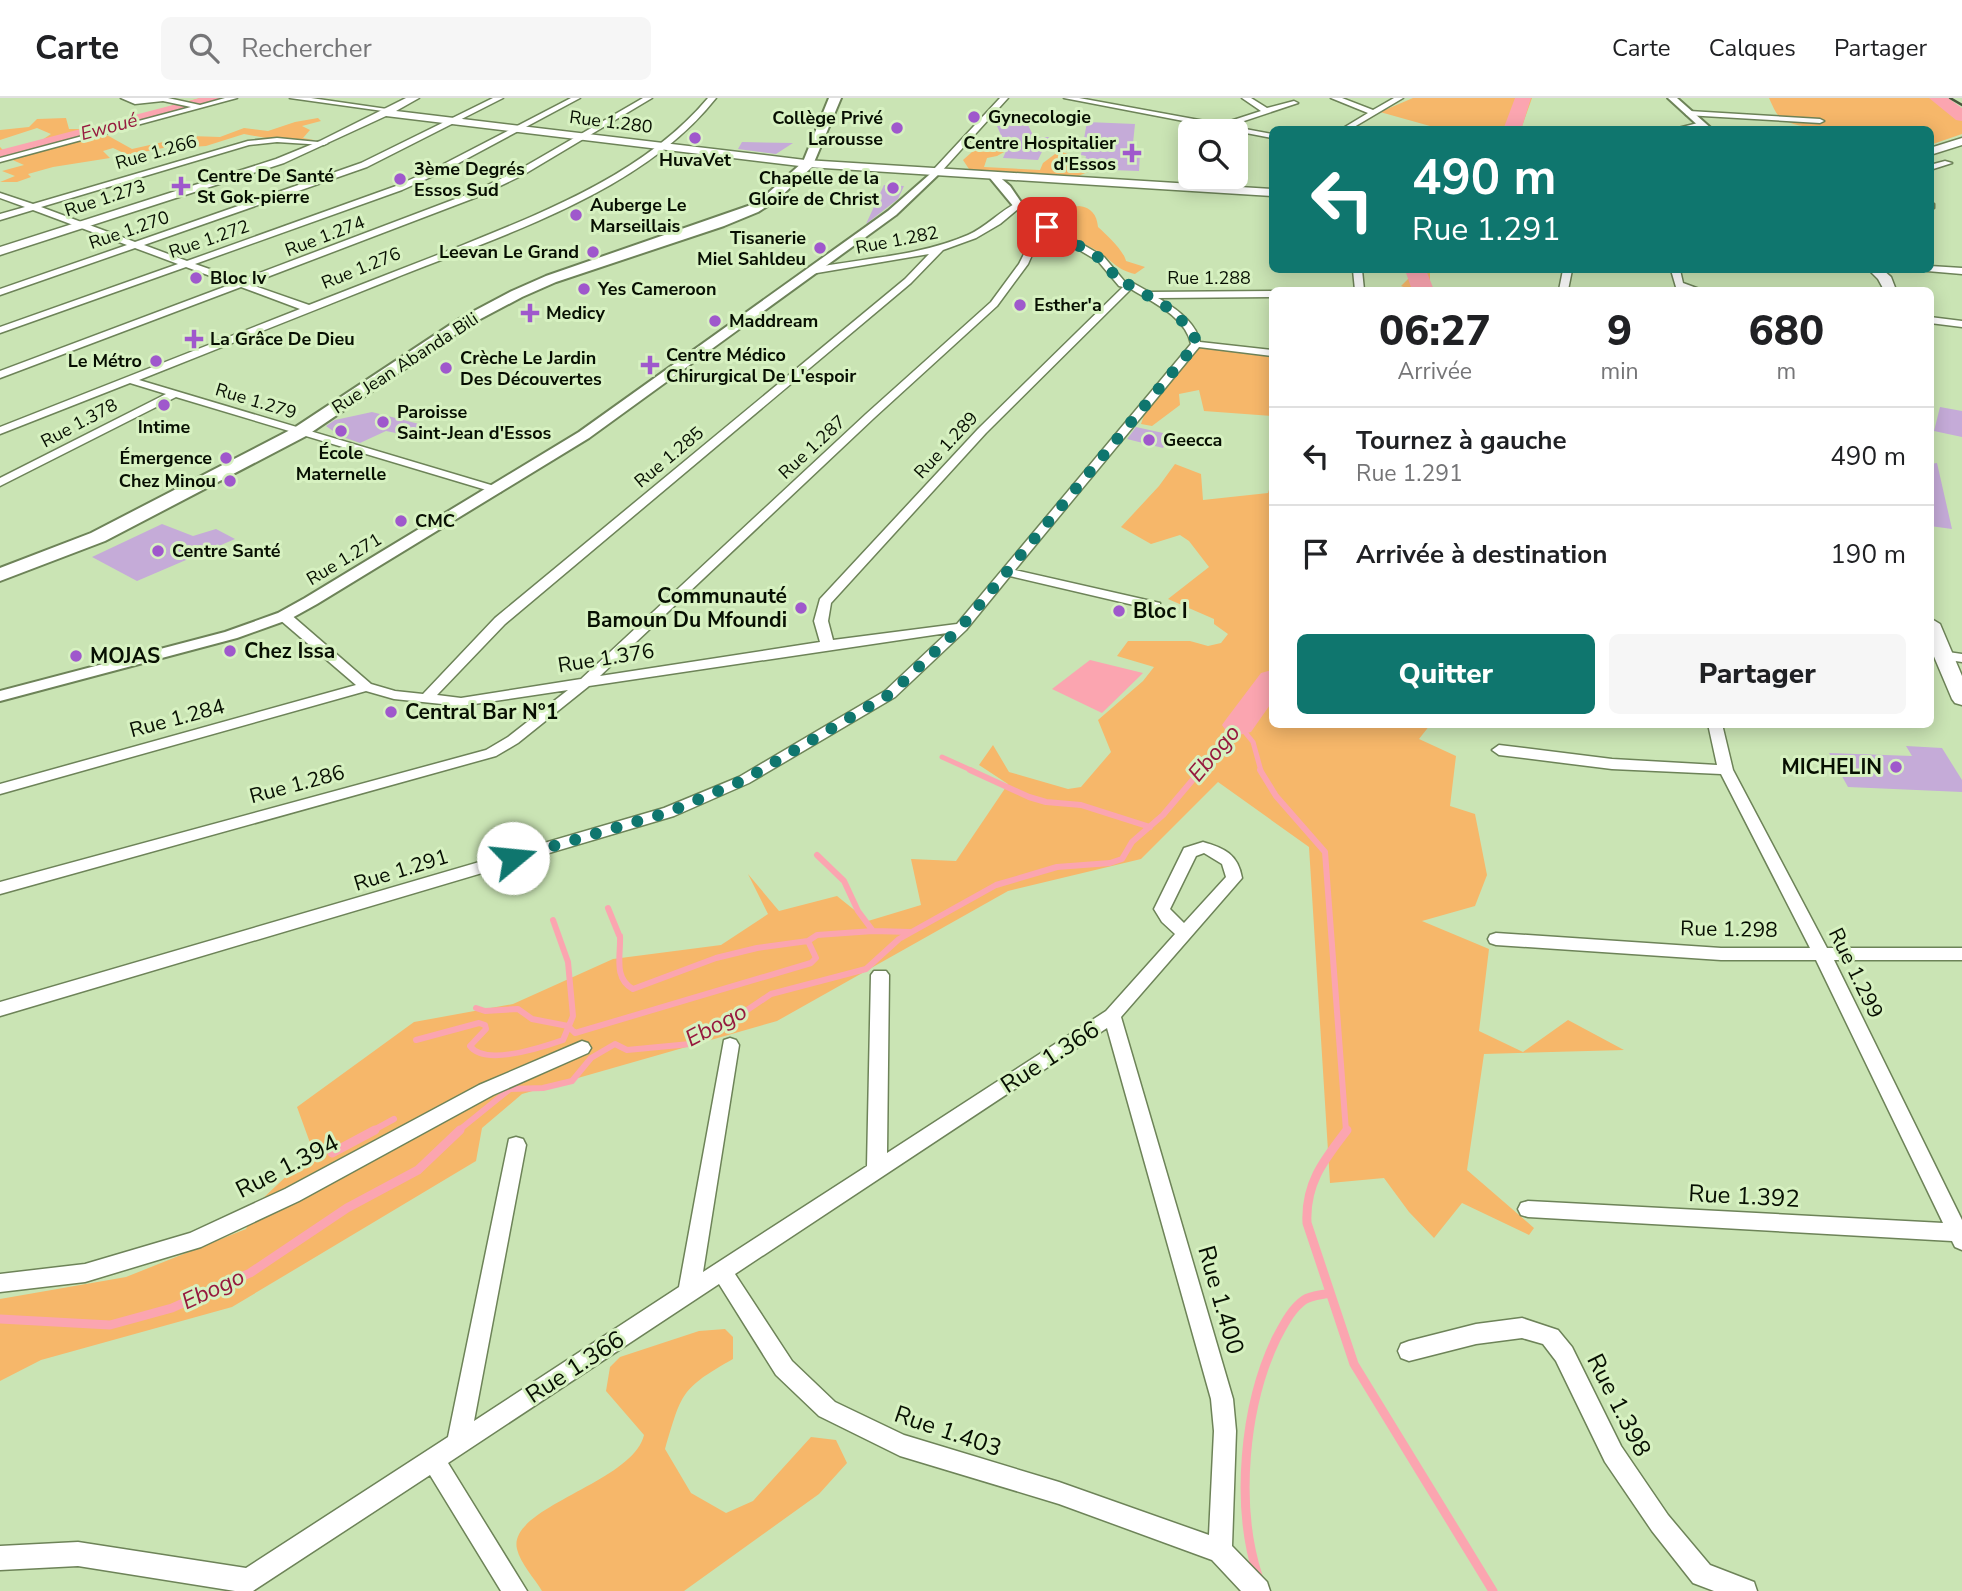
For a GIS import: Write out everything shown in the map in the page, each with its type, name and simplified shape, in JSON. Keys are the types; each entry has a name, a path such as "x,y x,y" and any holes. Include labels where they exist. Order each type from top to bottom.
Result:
{"main road":[{"name":"Rue 1.273","path":"0,251 280,161 324,143 414,98"},
{"path":"809,162 835,98"},
{"name":"Rue 1.280","path":"387,111 809,162 1269,194"},
{"path":"1934,151 1962,141"},
{"name":"Rue Jean Abanda Bili","path":"0,575 98,537 300,432 464,322 494,306 551,279 738,216 772,197 809,162"},
{"path":"1879,273 1889,287"},
{"path":"1937,651 1962,699"}],"street":[{"path":"125,98 135,102 163,99 199,107"},
{"path":"0,160 233,98"},
{"name":"Rue 1.280","path":"295,98 387,111"},
{"name":"Rue 1.270","path":"0,292 364,166 499,98"},
{"name":"Rue 1.272","path":"0,330 399,188 576,98"},
{"name":"Rue 1.274","path":"0,375 474,195 520,173 648,98"},
{"name":"Rue 1.276","path":"0,431 533,220 598,188 662,144 701,113 712,98"},
{"path":"937,171 1004,98"},
{"path":"1068,98 1088,99 1187,119"},
{"path":"1246,98 1266,110"},
{"path":"1335,98 1373,112"},
{"path":"1350,126 1399,98"},
{"path":"1672,98 1704,126"},
{"path":"1245,119 1294,103"},
{"path":"1689,113 1820,121"},
{"path":"1248,131 1269,135"},
{"name":"Rue 1.266","path":"0,217 248,143 277,140 324,143"},
{"path":"1934,167 1948,163"},
{"name":"Rue 1.271","path":"0,695 170,652 284,616 497,490 584,435 892,214 937,171"},
{"path":"993,176 1033,219 1088,250 1110,269 1122,284 1130,285 1179,317 1194,334 1196,344 1269,353"},
{"path":"0,195 307,308"},
{"name":"Rue 1.282","path":"811,271 939,249 983,232 1018,205"},
{"name":"Rue 1.287","path":"586,682 870,416 994,304 1023,264 1031,248 1033,219"},
{"name":"Rue 1.285","path":"427,698 500,621 908,281 939,249"},
{"path":"1934,269 1962,271"},
{"path":"1677,273 1679,285 1686,287"},
{"name":"Rue 1.289","path":"827,645 821,621 825,602 982,431 1130,285"},
{"name":"Rue 1.288","path":"1147,295 1269,294"},
{"path":"1934,320 1962,324"},
{"name":"Rue 1.291","path":"0,1009 669,812 744,780 890,694 961,627 1196,344"},
{"name":"Rue 1.279","path":"126,379 497,490"},
{"name":"Rue 1.378","path":"0,483 174,394"},
{"path":"1007,572 1156,606"},
{"name":"Rue 1.376","path":"284,616 366,687 394,695 461,702 961,627"},
{"path":"1937,651 1962,658"},
{"name":"Rue 1.286","path":"0,888 491,753 513,740 586,682"},
{"name":"Rue 1.284","path":"0,789 366,687"},
{"name":"Rue 1.299","path":"1717,728 1726,770 1821,952 1960,1237"},
{"path":"1499,750 1612,764 1726,770"},
{"name":"Rue 1.366","path":"0,1558 78,1554 250,1586 433,1460 1112,1016 1186,934 1234,878 1233,865 1223,853 1203,846 1190,852 1162,909 1186,934"},
{"name":"Rue 1.298","path":"1496,939 1721,954 1962,954"},
{"path":"877,1169 880,975"},
{"name":"Rue 1.400","path":"1112,1016 1222,1399 1225,1430 1220,1550"},
{"path":"689,1293 730,1045"},
{"name":"Rue 1.394","path":"0,1283 85,1273 194,1241 292,1195 486,1090 582,1048"},
{"path":"458,1444 516,1145"},
{"name":"Rue 1.392","path":"1528,1209 1960,1237"},
{"name":"Rue 1.403","path":"722,1271 784,1368 838,1415 900,1445 1059,1493 1220,1550"},
{"name":"Rue 1.398","path":"1409,1351 1476,1334 1522,1328 1550,1337 1570,1366 1613,1454 1660,1523 1702,1574 1745,1591"},
{"path":"433,1460 515,1591"},
{"path":"1220,1550 1258,1591"}],"shaded area":[{"path":"200,98 230,98 105,134 132,149 190,136 220,137 244,128 268,131 295,122 318,118 321,121 302,126 310,130 303,138 314,140 266,138 244,134 206,146 191,147 188,143 128,155 113,148 103,151 110,158 53,167 28,174 31,177 17,182 0,182 15,176 2,171 24,165 8,158 0,159 0,147 3,150 39,142 51,134 37,128 0,140 0,130 29,127 37,119 66,118 69,129 103,129"},
{"path":"1413,98 1532,98 1522,126 1430,126 1380,112"},
{"path":"1769,98 1937,98 1962,116 1962,134 1934,144 1934,126 1803,126 1791,123 1775,111"},
{"path":"985,141 1006,146 1003,146 1006,151 987,158 984,167 1040,170 1043,163 1059,151 1085,160 1090,171 1069,180 969,169 963,160 972,152 975,143"},
{"path":"1079,206 1093,212 1098,227 1110,238 1126,261 1145,267 1135,274 1122,269 1049,222 1049,210"},
{"path":"1411,273 1430,273 1430,287 1401,286 1412,275"},
{"path":"1214,343 1269,352 1269,416 1204,411 1199,390 1179,394 1180,405 1152,426 1141,424 1144,415 1199,345"},
{"path":"1175,464 1201,474 1203,500 1268,493 1269,490 1269,728 1428,728 1419,739 1456,756 1450,806 1475,814 1487,875 1475,906 1422,921 1489,949 1479,1031 1523,1052 1568,1020 1624,1050 1484,1054 1467,1170 1534,1228 1529,1235 1462,1203 1434,1238 1409,1212 1384,1178 1330,1183 1309,847 1218,782 1141,859 1008,891 777,1021 522,1094 482,1128 476,1161 232,1307 41,1360 0,1381 0,1299 126,1277 246,1229 259,1202 313,1151 297,1107 414,1022 513,1004 613,959 721,945 768,914 748,874 779,911 837,896 868,921 921,905 911,859 956,861 1008,784 979,765 993,745 1009,772 1068,789 1081,787 1111,752 1098,720 1143,681 1154,667 1117,656 1128,641 1190,641 1208,646 1221,643 1228,634 1214,624 1214,619 1168,599 1209,567 1189,541 1180,535 1151,544 1121,527 1159,486"},
{"path":"1090,660 1143,673 1102,713 1052,689"},
{"path":"725,1329 733,1337 733,1359 702,1378 686,1394 675,1416 665,1449 691,1493 726,1513 753,1501 811,1437 836,1440 847,1463 819,1494 684,1591 542,1591 519,1554 519,1534 531,1520 550,1507 618,1467 635,1452 644,1435 606,1391 610,1367 620,1357 699,1331"}],"building":[{"path":"1087,122 1135,124 1132,153 1140,153 1139,171 1083,169 1086,156 1081,155"},
{"path":"1028,125 1034,137 1049,137 1038,160 1003,158 1007,149 997,126"},
{"path":"742,142 793,143 776,154 738,149"},
{"path":"884,185 904,186 898,199 866,224"},
{"path":"1940,407 1962,411 1962,437 1934,431"},
{"path":"372,412 423,425 420,438 386,431 360,443 340,436 326,426 335,420"},
{"name":"Geecca","path":"1136,427 1172,435 1163,448 1127,439"},
{"path":"1934,463 1937,463 1952,529 1934,527"},
{"name":"Centre Santé","path":"162,524 193,536 216,529 235,539 137,581 92,557"},
{"name":"MICHELIN","path":"1906,746 1942,748 1962,780 1962,792 1848,787 1829,753 1912,756"}],"waterway":[{"name":"Ewoué","path":"0,156 219,98"},
{"name":"Ebogo","path":"1513,126 1523,98"},
{"path":"1937,98 1962,116"},
{"name":"Ewoué","path":"0,153 11,153"},
{"name":"Ebogo","path":"1417,273 1422,287"},
{"name":"Ebogo","path":"1239,725 1269,684"},
{"name":"Ebogo","path":"1200,771 1239,725 1253,742 1261,771"},
{"path":"942,757 973,771"},
{"path":"970,770 1029,797 1046,802 1081,805 1149,827"},
{"name":"Ebogo","path":"1149,827 1163,815 1201,770"},
{"path":"1260,770 1276,796 1325,852 1346,1131"},
{"name":"Ebogo","path":"458,1131 510,1089 543,1088 572,1081 591,1058 615,1044 627,1050 690,1044 716,1031 771,994 866,969 899,939 996,885 1057,867 1110,863 1122,859 1132,842 1149,827"},
{"path":"817,855 844,881 858,911 873,931"},
{"path":"608,908 619,935"},
{"path":"553,920 568,962 573,1016 569,1027"},
{"path":"808,941 817,935 873,931"},
{"path":"873,931 911,932"},
{"path":"620,936 620,972 633,989 716,958 757,948 808,941"},
{"path":"569,1027 575,1033 811,963 816,958 808,941"},
{"path":"476,1008 485,1011 518,1009 532,1019 569,1027"},
{"path":"416,1040 479,1023 485,1025 486,1029 470,1046 477,1052 488,1055 515,1054 563,1040 569,1027"},
{"path":"372,1131 394,1119"},
{"path":"332,1153 375,1130"},
{"name":"Ebogo","path":"0,1319 110,1325 172,1308 250,1273 347,1208 418,1170 460,1130"},
{"path":"1347,1130 1324,1162 1313,1184 1309,1196 1307,1223 1354,1364 1493,1591"},
{"path":"1258,1576 1251,1548 1245,1487 1246,1456 1256,1394 1276,1339 1291,1313 1307,1298 1330,1293"}],"railway":[{"path":"1950,98 1962,105"}],"place":[{"name":"Gynecologie","path":"974,117"},
{"name":"Collège Privé Larousse","path":"897,128"},
{"name":"HuvaVet","path":"695,138"},
{"name":"Centre Hospitalier d'Essos","path":"1132,153"},
{"name":"3ème Degrés Essos Sud","path":"400,179"},
{"name":"Centre De Santé St Gok-pierre","path":"181,186"},
{"name":"Chapelle de la Gloire de Christ","path":"893,188"},
{"name":"Auberge Le Marseillais","path":"576,215"},
{"name":"Tisanerie Miel Sahldeu","path":"820,248"},
{"name":"Leevan Le Grand","path":"593,252"},
{"name":"Bloc Iv","path":"196,278"},
{"name":"Yes Cameroon","path":"584,289"},
{"name":"Esther'a","path":"1020,305"},
{"name":"Medicy","path":"530,313"},
{"name":"Maddream","path":"715,321"},
{"name":"La Grâce De Dieu","path":"194,339"},
{"name":"Le Métro","path":"156,361"},
{"name":"Centre Médico Chirurgical De L'espoir","path":"650,365"},
{"name":"Crèche Le Jardin Des Découvertes","path":"446,368"},
{"name":"Intime","path":"164,405"},
{"name":"Paroisse Saint-Jean d'Essos","path":"383,422"},
{"name":"École Maternelle","path":"341,431"},
{"name":"Geecca","path":"1149,440"},
{"name":"Émergence","path":"226,458"},
{"name":"Chez Minou","path":"230,481"},
{"name":"CMC","path":"401,521"},
{"name":"Centre Santé","path":"158,551"},
{"name":"Communauté Bamoun Du Mfoundi","path":"801,608"},
{"name":"Bloc I","path":"1119,611"},
{"name":"Chez Issa","path":"230,651"},
{"name":"MOJAS","path":"76,656"},
{"name":"Central Bar N°1","path":"391,712"},
{"name":"MICHELIN","path":"1896,767"}],"route":[{"path":"513,858 669,812 744,780 890,694 961,627 1196,344 1194,334 1172,310 1130,285 1122,284 1101,259 1047,227"}]}
